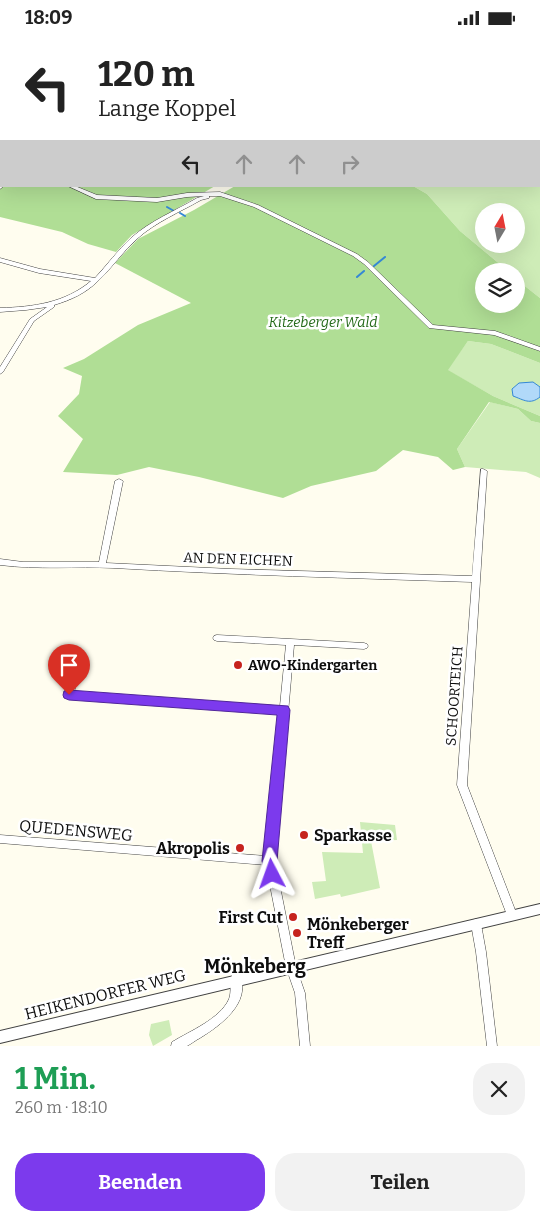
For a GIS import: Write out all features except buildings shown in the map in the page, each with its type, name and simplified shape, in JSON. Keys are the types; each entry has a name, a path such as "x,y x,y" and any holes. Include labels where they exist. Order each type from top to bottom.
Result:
{"street":[{"path":"72,187 96,197 157,200 222,192 256,206 355,255 371,267 431,327 495,333 540,349"},
{"path":"0,372 32,320 54,304 84,291 134,238 199,199 222,192"},
{"path":"0,260 39,271 96,280"},
{"path":"0,310 27,309 54,304"},
{"path":"27,309 32,320"},
{"name":"SCHOORTEICH","path":"483,471 462,785 512,915"},
{"path":"102,565 119,481"},
{"name":"AN DEN EICHEN","path":"0,562 23,565 102,565 231,572 475,579"},
{"path":"217,638 364,646"},
{"path":"290,642 270,861 291,967 300,993 305,1046"},
{"path":"73,682 69,695 284,710"},
{"name":"QUEDENSWEG","path":"0,839 270,861"},
{"name":"HEIKENDORFER WEG","path":"0,1037 236,979 540,909"},
{"path":"476,925 492,1046"},
{"path":"176,1046 228,1013 235,1001 238,988 236,979"}],"green space":[{"path":"0,187 213,187 132,235 116,252 88,244 62,232 0,217"},
{"name":"Kitzeberger Wald","path":"233,187 415,187 427,194 460,231 475,244 475,253 486,253 498,263 475,263 475,313 525,313 525,286 540,298 540,363 491,344 468,341 448,370 493,396 540,416 540,423 531,421 518,409 489,402 457,449 465,467 453,470 438,457 403,450 376,471 311,486 283,498 199,477 149,467 117,475 63,472 83,439 58,416 79,394 82,376 63,368 84,359 138,325 191,303 115,263 138,239"},
{"path":"415,187 540,187 540,298 525,286 525,263 498,263 486,253 525,253 525,203 475,203 475,244 460,231 427,194"},
{"path":"468,341 491,344 540,363 540,416 493,396 447,370"},
{"path":"490,402 518,409 531,421 540,423 540,478 526,472 465,467 457,449"},
{"path":"360,822 395,825 397,840 371,841 380,888 341,897 340,894 315,899 312,882 326,881 322,852 363,853"},
{"path":"169,1020 172,1035 153,1046 149,1035 151,1024"}],"water":[{"path":"533,382 540,387 540,397 530,401 513,396 512,389 519,383"}],"waterway":[{"path":"167,207 174,211"},
{"path":"180,213 185,216"},
{"path":"374,266 385,257"},
{"path":"357,277 364,271"}],"place":[{"name":"AWO-Kindergarten","path":"238,665"},
{"name":"Sparkasse","path":"304,835"},
{"name":"Akropolis","path":"240,848"},
{"name":"First Cut","path":"293,917"},
{"name":"Mönkeberger Treff","path":"297,933"}],"district":[{"name":"Mönkeberg","path":"255,966"}],"route":[{"path":"69,695 284,710 270,861 272,874"}]}
